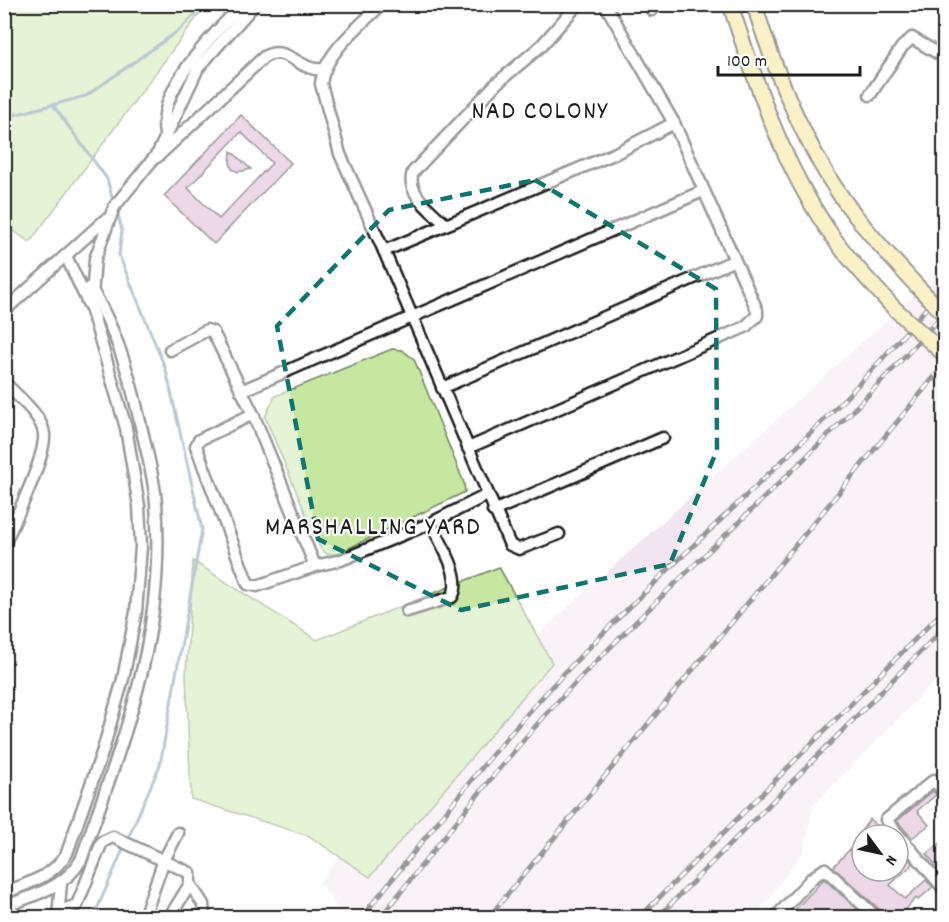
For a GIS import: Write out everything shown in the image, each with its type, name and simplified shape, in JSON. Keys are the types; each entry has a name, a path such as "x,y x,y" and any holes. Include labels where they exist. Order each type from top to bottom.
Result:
{"main road":[{"path":"730,4 768,119 808,199 853,262 894,308 945,354"},
{"path":"754,4 770,56 802,129 830,179 873,237 945,314"}],"street":[{"path":"165,134 162,122 183,74 194,57 243,4"},
{"path":"152,161 198,68 255,4"},
{"path":"382,4 345,42 324,69 321,84 340,154 384,251 505,537 513,548 532,546 559,534"},
{"path":"445,224 412,189 410,180 413,172 496,84 541,46 578,4"},
{"path":"468,448 753,322 757,310 733,261 674,123 605,4"},
{"path":"870,95 902,46 912,38 945,57"},
{"path":"4,311 110,215 152,161 264,57 273,52 282,52 309,69 324,69"},
{"path":"384,251 616,153 674,123"},
{"path":"241,391 703,191"},
{"path":"91,308 90,286 94,259 110,215"},
{"path":"4,893 51,872 59,866 67,853 114,714 136,612 141,546 135,477 126,428 91,308 66,256"},
{"path":"442,388 733,261"},
{"path":"4,907 61,883 72,874 81,860 117,763 148,650 156,581 156,503 137,407 111,323 90,286"},
{"path":"170,350 210,330 221,346 253,414 315,566"},
{"path":"4,382 38,420 44,434 38,463 4,545"},
{"path":"253,414 199,440 196,446 248,584 256,586 315,566 341,560 431,523 487,495"},
{"path":"494,510 663,438"},
{"path":"407,611 452,597 456,590 456,579 431,523"},
{"path":"945,792 934,780 886,820 945,889"},
{"path":"145,914 164,860 178,833"},
{"path":"61,883 59,914 73,908 80,900 102,842 108,837 118,838 190,873 190,884 169,918"},
{"path":"775,918 812,878 825,869 877,918"},
{"path":"190,884 203,904 204,918"}],"highlighted area":[{"path":"535,180 716,289 717,450 670,564 461,610 318,539 277,326 389,210"}],"shaded area":[{"path":"944,261 944,672 813,806 804,851 755,917 329,917 338,908 319,882 494,674 928,283"}],"green space":[{"path":"5,4 206,5 30,242 5,225"},
{"path":"392,349 402,350 414,359 464,483 465,492 337,554 327,554 320,548 265,417 275,396"},
{"path":"193,561 317,640 499,567 552,663 370,877 309,836 191,799 186,674"}],"building":[{"path":"241,115 291,163 214,244 164,196","holes":["241,132 272,163 219,219 188,188"]},
{"path":"231,151 251,169 238,172 232,169"},
{"path":"933,791 936,795 917,811 929,825 912,838 910,823 897,821"},
{"path":"945,839 945,876 944,877 927,854"},
{"path":"850,849 850,882 833,867"},
{"path":"824,879 857,909 849,918 787,918"},
{"path":"926,880 933,887 918,900 916,898 898,918 889,918 851,883 892,883 890,885 905,899"}],"waterway":[{"path":"4,115 10,116 86,96 178,31 206,4"},
{"path":"53,105 107,179 112,197"},
{"path":"93,918 160,765 202,529 166,370 119,255 122,230 118,215"}],"railway":[{"path":"361,918 491,756 545,694 619,617 811,433 902,337 944,286"},
{"path":"380,918 477,795 553,706 625,632 856,407 944,313"},
{"path":"488,918 944,365"},
{"path":"639,918 944,610"},
{"path":"657,918 944,628"}],"district":[{"name":"NAD COLONY","path":"540,112"},
{"name":"MARSHALLING YARD","path":"373,528"}]}
